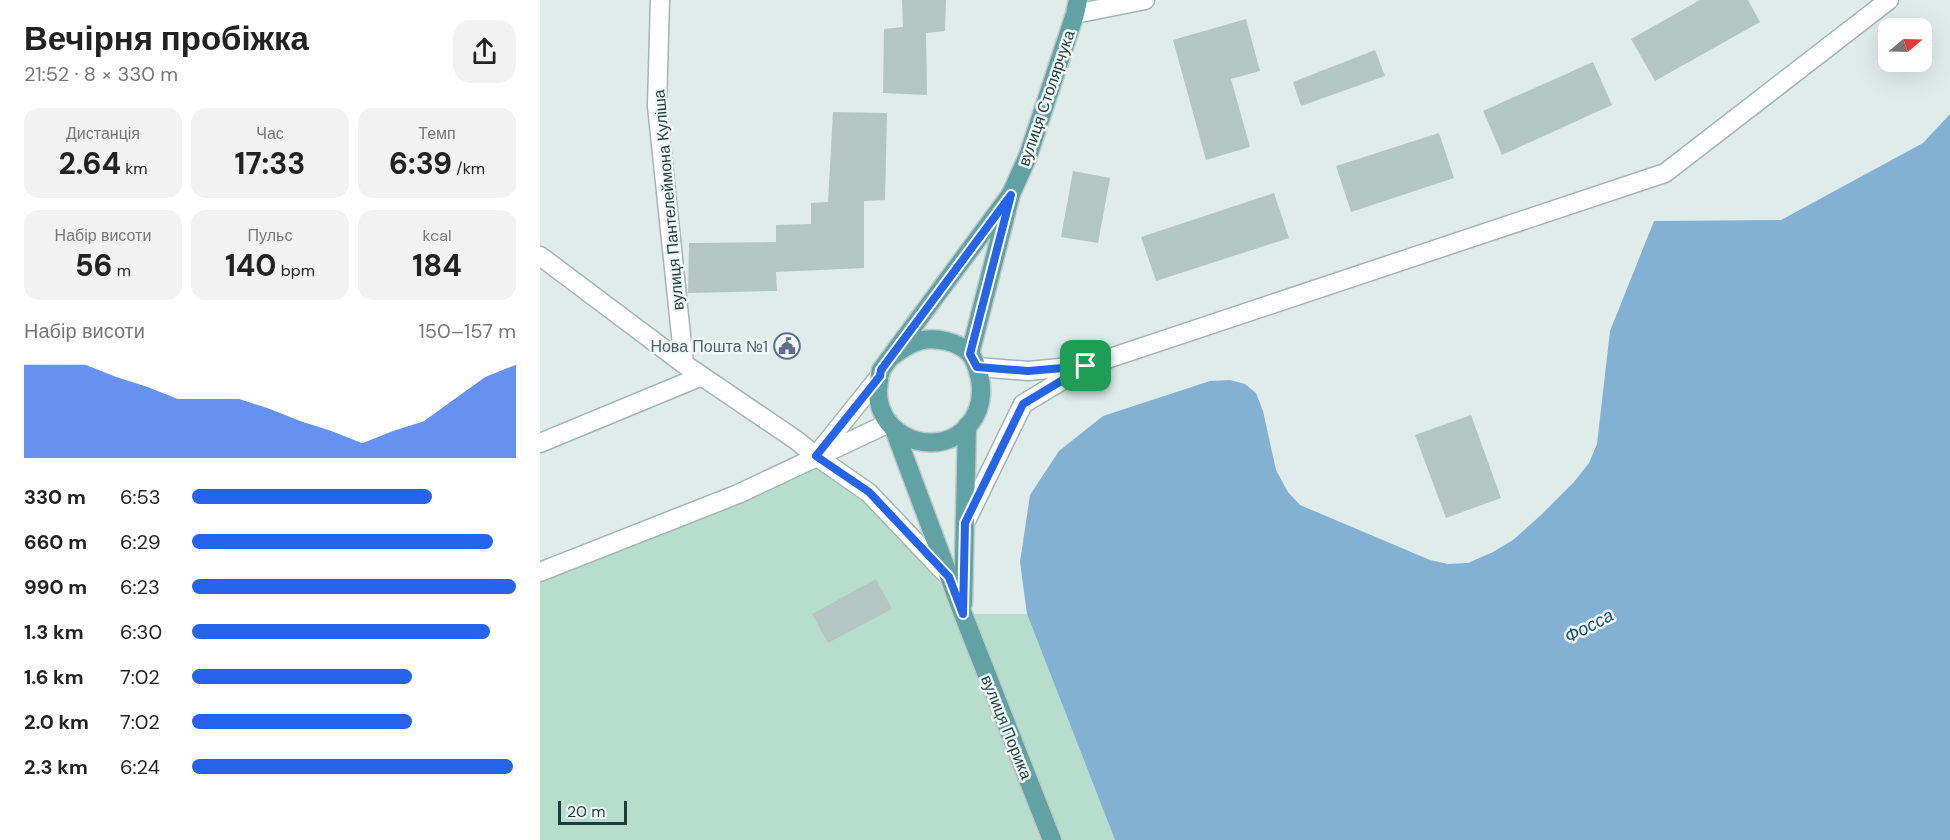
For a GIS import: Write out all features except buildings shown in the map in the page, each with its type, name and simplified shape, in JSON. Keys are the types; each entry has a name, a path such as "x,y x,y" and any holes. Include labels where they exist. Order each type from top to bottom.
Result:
{"main road":[{"name":"вулиця Столярчука","path":"1011,195 1028,156 1076,7"},
{"path":"1011,195 974,361 982,394 977,411 967,426 951,440 934,443 917,441 898,434 891,426 879,402 884,368 1011,195"},
{"path":"884,368 920,340 938,340 955,344 974,361"},
{"name":"вулиця Порика","path":"891,426 1052,840"},
{"name":"вулиця Порика","path":"963,614 967,426"}],"street":[{"name":"вулиця Пантелеймона Куліша","path":"660,0 657,106 684,364"},
{"path":"1076,7 1145,0"},
{"path":"965,523 1023,404 1086,366 1665,173 1889,0"},
{"path":"540,256 684,364 869,492 949,577"},
{"path":"974,361 1028,371 1086,366"},
{"path":"816,456 884,368"},
{"path":"540,443 702,376"},
{"path":"540,572 738,494 816,456 891,426"}],"green space":[{"path":"816,456 869,493 963,614 1027,614 1115,840 540,840 540,572"}],"water":[{"name":"Фосса","path":"1950,114 1950,840 1115,840 1027,614 1020,562 1030,495 1059,451 1103,416 1210,381 1230,380 1245,384 1256,393 1263,411 1276,470 1288,492 1300,505 1430,560 1448,564 1468,563 1513,540 1574,482 1589,463 1597,444 1610,331 1654,221 1781,220 1923,143"}],"place":[{"name":"Нова Пошта №1","path":"787,346"}],"route":[{"path":"1011,195 970,354 977,367 1028,371 1086,366 1023,404 965,523 963,614 949,577 869,492 816,456 880,376 881,370 1011,195"}]}
